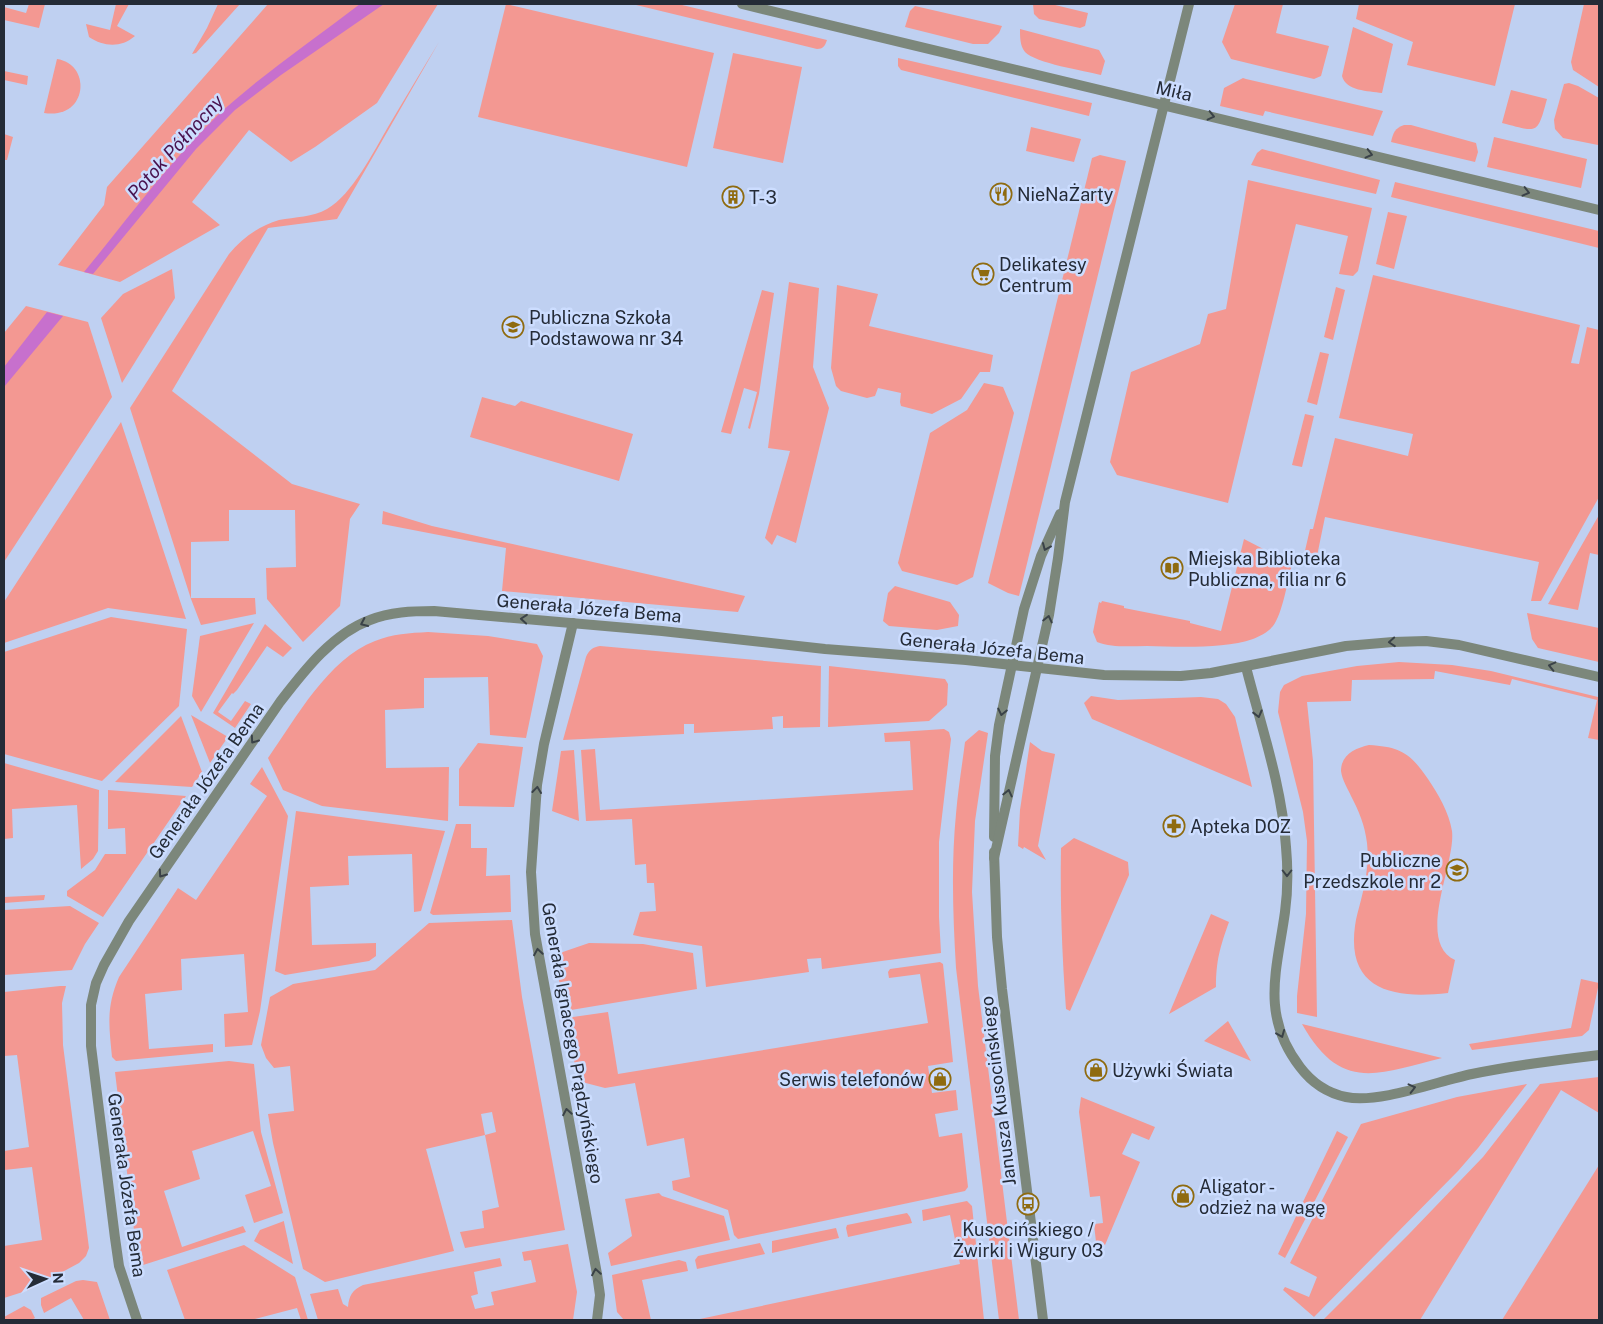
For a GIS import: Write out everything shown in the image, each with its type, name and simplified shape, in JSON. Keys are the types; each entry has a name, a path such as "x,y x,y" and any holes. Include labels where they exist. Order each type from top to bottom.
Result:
{"street":[{"name":"Miła","path":"742,4 1599,210"},
{"name":"Janusza Kusocińskiego","path":"994,858 1050,605 1065,502 1189,4"},
{"name":"Janusza Kusocińskiego","path":"1043,1320 996,929 994,858 995,756 1011,664 1024,609 1042,556 1065,502"},
{"name":"Generała Józefa Bema","path":"137,1320 119,1266 91,1046 91,1005 96,983 129,921 280,702 321,654 349,631 368,620 384,615 410,611 434,611 662,631 825,649 1011,664 1084,673 1145,676 1181,676 1246,667 1346,646 1426,641 1459,645 1599,677"},
{"name":"Generała Ignacego Prądzyńskiego","path":"573,623 557,684 540,769 533,824 531,872 537,943 597,1274 600,1295 597,1320"},
{"path":"1246,667 1278,791 1286,847 1287,895 1275,979 1274,1005 1277,1023 1290,1054 1305,1073 1322,1089 1346,1097 1378,1097 1473,1074 1599,1054"}],"shaded area":[{"path":"29,4 45,4 39,28 4,20 4,7 26,13"},
{"path":"116,4 129,4 117,26 135,36 124,43 112,45 101,43 89,37 86,24 110,30"},
{"path":"218,4 240,4 196,53 192,54 207,28"},
{"path":"268,4 438,4 377,103 315,147 291,162 249,130 192,202 220,225 120,282 58,265 104,205 107,187"},
{"path":"360,4 384,4 281,75 235,110 196,149 93,274 84,272 165,172 217,116 269,72"},
{"path":"506,4 714,53 687,167 478,117"},
{"path":"632,4 678,4 827,40 824,47 817,49"},
{"path":"1033,4 1051,4 1088,13 1085,26 1080,28 1039,19 1034,14"},
{"path":"1235,4 1283,4 1276,33 1329,46 1321,76 1314,79 1231,59 1222,42"},
{"path":"1359,4 1515,4 1495,86 1407,65 1413,42 1356,19"},
{"path":"1584,4 1599,4 1599,87 1573,70 1571,62"},
{"path":"915,6 1002,26 999,33 988,44 973,44 905,27 910,11"},
{"path":"1353,27 1393,44 1382,93 1364,91 1348,85 1344,81 1342,76"},
{"path":"1020,29 1099,50 1105,61 1101,75 1049,63 1030,56 1022,47"},
{"path":"439,42 337,219 268,228 172,391 292,484 360,504 350,519 340,606 303,642 267,599 266,568 296,567 295,510 229,510 229,541 191,542 191,598 255,598 256,614 201,625 191,599 130,408 229,254 239,243 251,233 279,220 322,212 345,194 369,160"},
{"path":"733,53 802,67 783,163 713,148"},
{"path":"898,58 1092,103 1089,116 901,70 898,66"},
{"path":"57,59 68,63 76,71 80,80 80,90 77,100 70,108 59,113 44,113"},
{"path":"4,71 28,76 27,85 4,80"},
{"path":"1243,78 1383,111 1373,136 1265,111 1263,116 1220,106 1224,88"},
{"path":"1569,83 1599,98 1598,145 1563,138 1555,129 1554,120 1564,84"},
{"path":"1511,90 1547,99 1541,120 1534,128 1529,129 1502,123"},
{"path":"1404,125 1411,125 1476,143 1478,152 1475,162 1391,142 1395,131"},
{"path":"1031,127 1081,139 1074,162 1026,151"},
{"path":"4,134 13,137 7,160 4,160"},
{"path":"1494,137 1587,159 1581,188 1487,167"},
{"path":"1262,149 1380,180 1376,194 1251,165 1257,153"},
{"path":"1100,155 1126,161 1019,596 988,583 1092,158"},
{"path":"1248,180 1372,208 1358,271 1353,276 1339,274 1348,236 1296,224 1228,503 1117,475 1110,462 1131,372 1200,344 1208,314 1226,309"},
{"path":"1395,182 1599,231 1599,248 1391,197"},
{"path":"1388,212 1407,216 1394,269 1376,264"},
{"path":"172,269 175,298 122,383 101,318 123,294"},
{"path":"1373,275 1580,325 1571,363 1579,364 1587,327 1599,330 1599,497 1541,601 1531,601 1539,562 1325,517 1317,556 1304,555 1310,529 1313,529 1335,438 1408,456 1413,434 1339,418"},
{"path":"789,282 819,288 813,367 829,408 796,543 777,535 772,545 765,538 790,451 768,448"},
{"path":"837,285 878,294 869,326 993,355 990,372 980,372 961,399 932,414 901,406 901,393 878,388 875,396 867,398 841,391 836,386 831,368"},
{"path":"1336,287 1345,290 1333,340 1324,337"},
{"path":"762,290 774,293 759,394 750,429 748,428 757,392 744,388 731,434 721,432"},
{"path":"26,306 88,322 112,397 4,562 4,333"},
{"path":"47,312 63,316 4,387 4,367"},
{"path":"1320,352 1329,354 1317,405 1307,402"},
{"path":"984,383 1003,387 1014,413 973,577 957,585 902,571 898,563 930,433 967,410"},
{"path":"482,397 515,406 521,401 633,434 619,481 470,437"},
{"path":"1305,414 1314,416 1302,467 1292,465"},
{"path":"121,422 186,619 108,608 4,643 4,602"},
{"path":"383,511 432,526 745,596 738,612 502,591 506,548 382,524"},
{"path":"1599,515 1599,555 1590,553 1578,610 1548,604"},
{"path":"1244,539 1292,564 1279,614 1273,626 1266,632 1253,639 1215,646 1122,646 1097,642 1093,632 1099,602 1101,603 1102,601 1124,606 1124,608 1190,621 1190,623 1221,631"},
{"path":"895,586 950,602 959,615 958,626 937,630 889,626 883,621 888,593"},
{"path":"1527,613 1599,628 1599,662 1538,648 1532,639"},
{"path":"111,617 187,629 179,706 102,781 4,754 4,652"},
{"path":"254,623 201,712 192,696 200,636"},
{"path":"265,624 292,648 283,657 267,646 237,690 232,693 218,712 231,721 245,701 251,704 235,728 213,713"},
{"path":"428,632 488,636 537,644 543,656 526,738 490,735 488,677 424,678 424,708 385,710 386,768 449,767 448,821 322,806 283,790 268,758 314,691 328,675 342,661 375,641 394,635"},
{"path":"600,646 821,666 820,727 783,728 783,716 772,717 773,729 694,733 694,724 684,724 684,734 563,740 586,657 591,649"},
{"path":"1399,662 1452,665 1491,671 1598,697 1599,740 1588,738 1597,700 1512,679 1510,685 1435,671 1434,679 1352,680 1351,701 1307,702 1313,761 1317,1017 1297,1013 1297,996 1306,914 1307,841 1303,812 1278,712 1280,692 1284,685 1302,676 1357,666"},
{"path":"829,666 945,679 948,684 947,705 929,721 828,727"},
{"path":"1091,696 1118,700 1201,697 1218,699 1226,704 1235,717 1252,787 1092,719 1084,703"},
{"path":"191,715 228,737 210,763"},
{"path":"181,716 202,772 192,787 115,782"},
{"path":"944,729 949,732 951,739 939,842 941,953 822,969 821,958 807,959 809,972 706,987 702,946 633,935 640,912 656,911 654,883 647,883 646,864 635,865 632,819 586,821 581,750 595,749 600,810 913,790 910,741 885,742 884,733"},
{"path":"979,730 988,733 975,821 972,892 978,986 1019,1320 999,1320 956,968 953,910 954,833 965,742"},
{"path":"1030,742 1042,751 1055,754 1038,846 1046,860 1024,847 1023,849 1018,846 1020,810"},
{"path":"478,743 523,747 514,807 459,806 459,769"},
{"path":"1369,745 1397,750 1410,757 1432,785 1448,817 1452,831 1452,845 1440,901 1438,936 1444,950 1455,960 1448,993 1429,995 1393,992 1379,987 1367,978 1358,965 1354,948 1355,926 1366,879 1367,843 1357,807 1341,771 1346,756 1354,750"},
{"path":"574,750 579,821 552,811 561,751"},
{"path":"4,763 99,790 98,851 93,859 81,869 77,805 12,809 13,838 4,839"},
{"path":"262,767 288,816 260,1011 252,1045 225,1047 224,1014 248,1012 244,954 181,959 182,990 145,994 149,1049 213,1044 213,1052 116,1061 112,1057 110,1007 119,977 178,888 196,900 267,796 250,784"},
{"path":"108,790 186,796 103,917 67,896 67,891 95,870 105,854 126,854 125,828 108,829"},
{"path":"296,811 445,831 421,911 414,912 412,854 348,856 349,885 310,887 312,945 376,943 376,956 369,961 285,975 275,971"},
{"path":"456,824 471,824 471,848 487,848 486,876 510,875 511,912 433,915 430,913"},
{"path":"1074,838 1128,862 1129,875 1070,1011 1066,1009 1063,969 1061,848"},
{"path":"45,895 44,900 4,903 4,897"},
{"path":"70,906 99,923 85,944 72,970 4,975 4,910"},
{"path":"1211,914 1229,922 1219,954 1216,987 1169,1014"},
{"path":"512,920 522,997 565,1230 465,1248 460,1232 484,1228 482,1211 499,1207 485,1135 426,1149 454,1251 325,1282 303,1269 273,1143 268,1114 294,1111 290,1066 274,1068 266,1058 261,1045 270,997 293,984 375,970 429,923","holes":["492,1112 496,1132 485,1135 481,1114"]},
{"path":"589,943 643,944 693,953 697,989 565,1011 554,955"},
{"path":"940,962 943,964 953,1062 928,1066 932,1093 956,1090 958,1110 935,1114 939,1137 962,1133 968,1187 965,1191 738,1239 734,1235 728,1210 673,1190 672,1181 690,1177 684,1138 647,1146 635,1083 605,1088 578,1081 566,1018 608,1012 618,1074 928,1023 920,974 889,978 888,972 890,969"},
{"path":"1581,979 1599,983 1589,1030 1582,1036 1472,1050 1469,1044 1571,1028"},
{"path":"66,986 62,1003 63,1045 89,1248 86,1256 79,1263 29,1290 4,1298 4,1246 42,1240 32,1167 4,1170 4,1151 29,1147 17,1055 4,1056 4,992"},
{"path":"1228,1021 1251,1061 1204,1041"},
{"path":"1302,1024 1442,1058 1398,1069 1362,1073 1346,1069 1331,1061 1317,1046"},
{"path":"229,1061 254,1064 261,1132 283,1213 254,1223 245,1195 271,1186 253,1131 192,1151 200,1179 164,1191 182,1247 243,1226 246,1232 140,1266 136,1247 115,1072"},
{"path":"1599,1077 1599,1113 1561,1090 1420,1320 1323,1320 1483,1157 1540,1084"},
{"path":"1527,1084 1458,1171 1314,1317 1283,1290 1285,1287 1309,1297 1317,1277 1290,1263 1361,1124 1457,1097"},
{"path":"1081,1097 1155,1127 1149,1140 1132,1133 1122,1154 1140,1162 1105,1245 1096,1242 1094,1224 1103,1223 1100,1196 1090,1197 1079,1112"},
{"path":"1337,1131 1348,1137 1285,1258 1278,1254"},
{"path":"1599,1165 1599,1320 1502,1320"},
{"path":"659,1193 662,1196 724,1216 730,1240 611,1266 608,1253 632,1236 625,1199"},
{"path":"967,1201 972,1206 984,1320 695,1320 960,1264 950,1215 923,1221 922,1210"},
{"path":"907,1213 912,1223 848,1237 847,1225"},
{"path":"284,1221 293,1264 254,1241 260,1230"},
{"path":"836,1228 839,1238 772,1253 772,1241"},
{"path":"760,1243 765,1254 697,1269 695,1260 698,1256"},
{"path":"568,1244 577,1292 573,1320 318,1320 310,1294 338,1289 343,1304 348,1307 352,1294 363,1285 500,1258 502,1266 474,1272 478,1294 471,1296 475,1309 494,1305 491,1292 536,1282 531,1260 524,1261 522,1252"},
{"path":"244,1245 295,1277 308,1320 301,1320 297,1308 251,1320 185,1320 167,1270"},
{"path":"679,1260 686,1262 688,1271 642,1280 651,1320 624,1320 617,1312 612,1275"},
{"path":"76,1281 97,1282 110,1320 84,1320 71,1298 44,1313 41,1298"},
{"path":"24,1306 31,1310 35,1318 31,1320 4,1320 4,1317"}],"place":[{"name":"NieNaŻarty","path":"1001,194"},
{"name":"T-3","path":"733,197"},
{"name":"Delikatesy Centrum","path":"983,274"},
{"name":"Publiczna Szkoła Podstawowa nr 34","path":"513,327"},
{"name":"Miejska Biblioteka Publiczna, filia nr 6","path":"1172,568"},
{"name":"Apteka DOZ","path":"1174,826"},
{"name":"Publiczne Przedszkole nr 2","path":"1457,870"},
{"name":"Używki Świata","path":"1096,1070"},
{"name":"Serwis telefonów","path":"940,1079"},
{"name":"Aligator - odzież na wagę","path":"1183,1196"},
{"name":"Kusocińskiego / Żwirki i Wigury 03","path":"1028,1204"}],"water label":[{"name":"Potok Północny","path":"175,147"}]}
